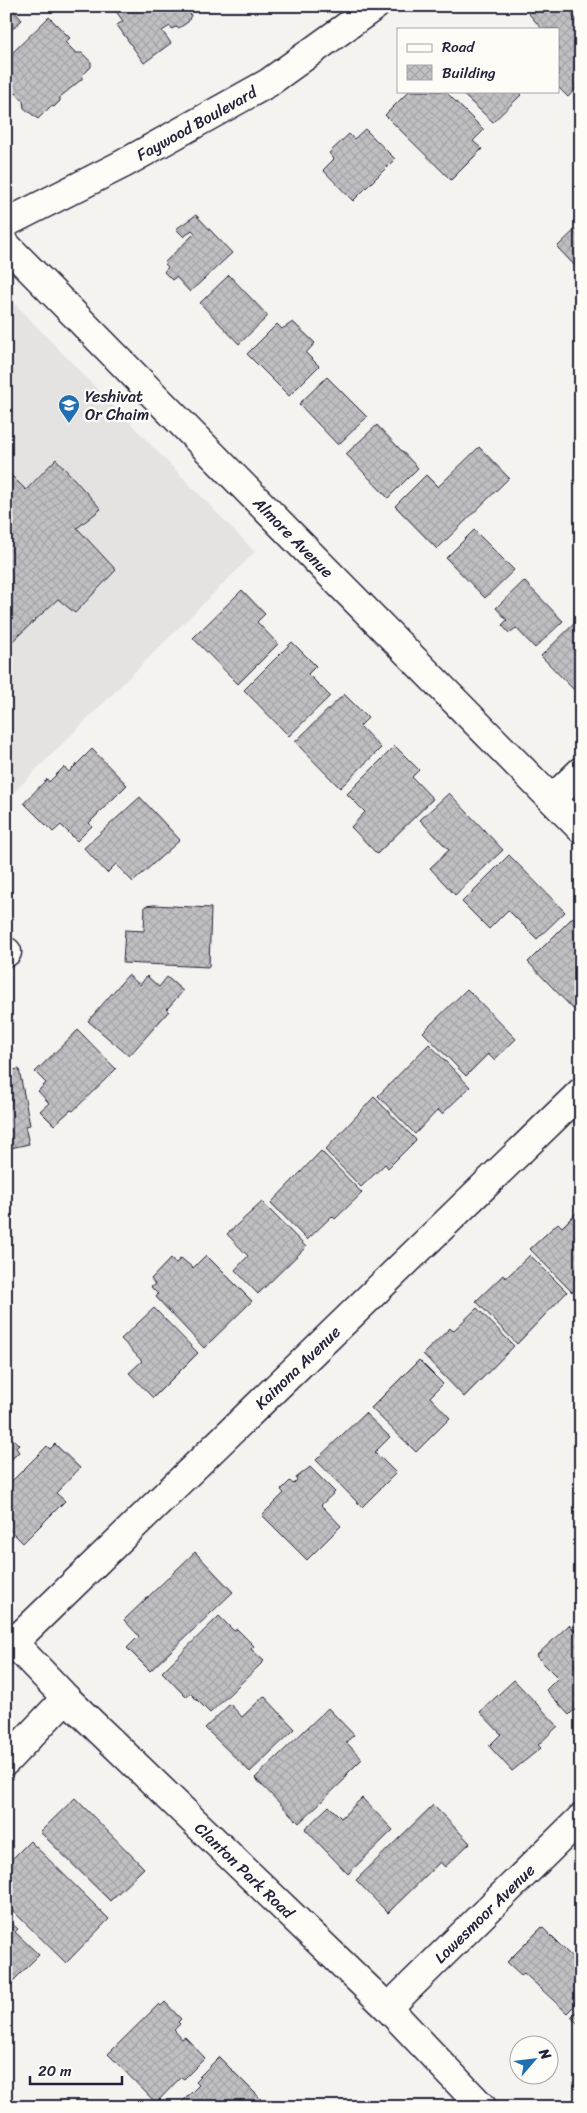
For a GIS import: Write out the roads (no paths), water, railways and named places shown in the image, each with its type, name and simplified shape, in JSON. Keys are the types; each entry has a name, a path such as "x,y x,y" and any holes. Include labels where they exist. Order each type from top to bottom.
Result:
{"street":[{"name":"Faywood Boulevard","path":"6,223 123,164 268,83 375,6"},
{"name":"Almore Avenue","path":"6,245 581,829"},
{"path":"552,799 581,771"},
{"name":"Kainona Avenue","path":"10,1639 581,1092"},
{"name":"Clanton Park Road","path":"10,1639 66,1698 388,2008 482,2107"},
{"path":"6,1761 66,1698"},
{"name":"Lowesmoor Avenue","path":"388,2008 581,1818"}],"place":[{"name":"Yeshivat Or Chaim","path":"69,424"}]}
